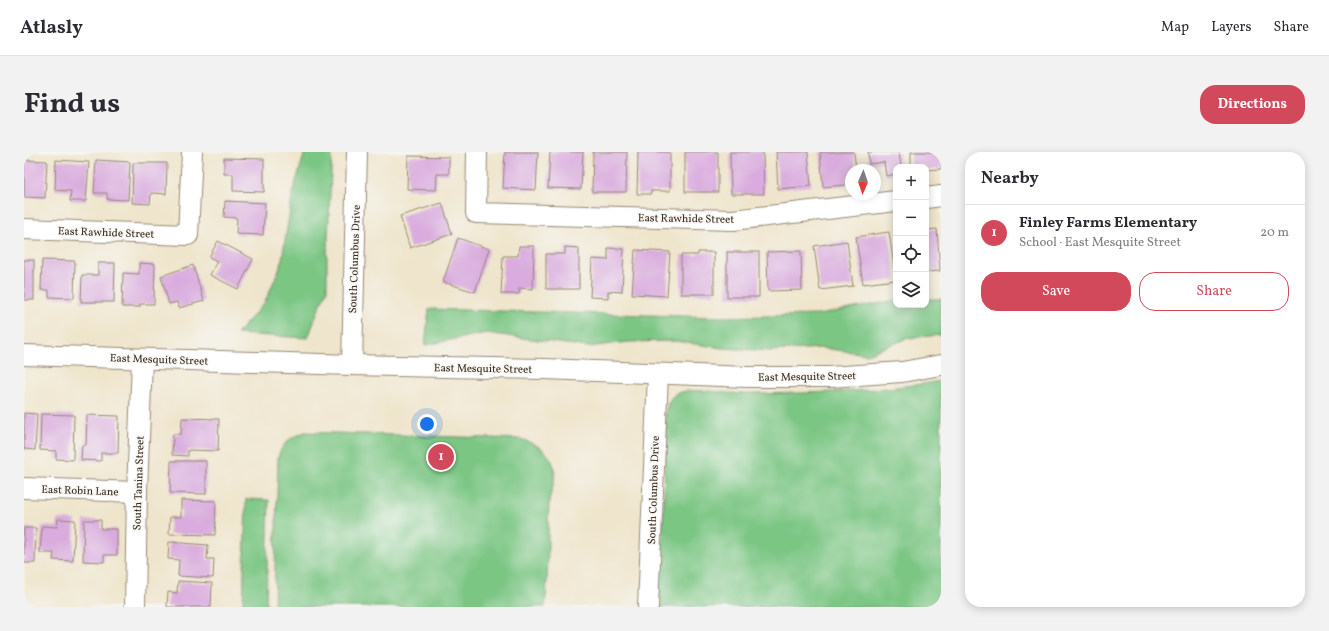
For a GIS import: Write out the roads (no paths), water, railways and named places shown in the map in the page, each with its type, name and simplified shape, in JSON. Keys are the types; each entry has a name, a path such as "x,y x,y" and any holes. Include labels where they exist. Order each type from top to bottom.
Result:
{"street":[{"name":"East Rawhide Street","path":"24,229 188,235 192,152"},
{"name":"South Columbus Drive","path":"352,365 357,152"},
{"name":"East Rawhide Street","path":"477,152 476,213 733,220 893,201"},
{"path":"929,198 941,196"},
{"name":"East Mesquite Street","path":"24,355 545,369 747,377 829,377 896,372 941,365"},
{"name":"South Tanina Street","path":"135,607 137,492 142,358"},
{"name":"South Columbus Drive","path":"648,607 658,374"},
{"name":"East Robin Lane","path":"24,488 137,492"}],"place":[{"name":"Finley Farms Elementary","path":"441,457"}]}
